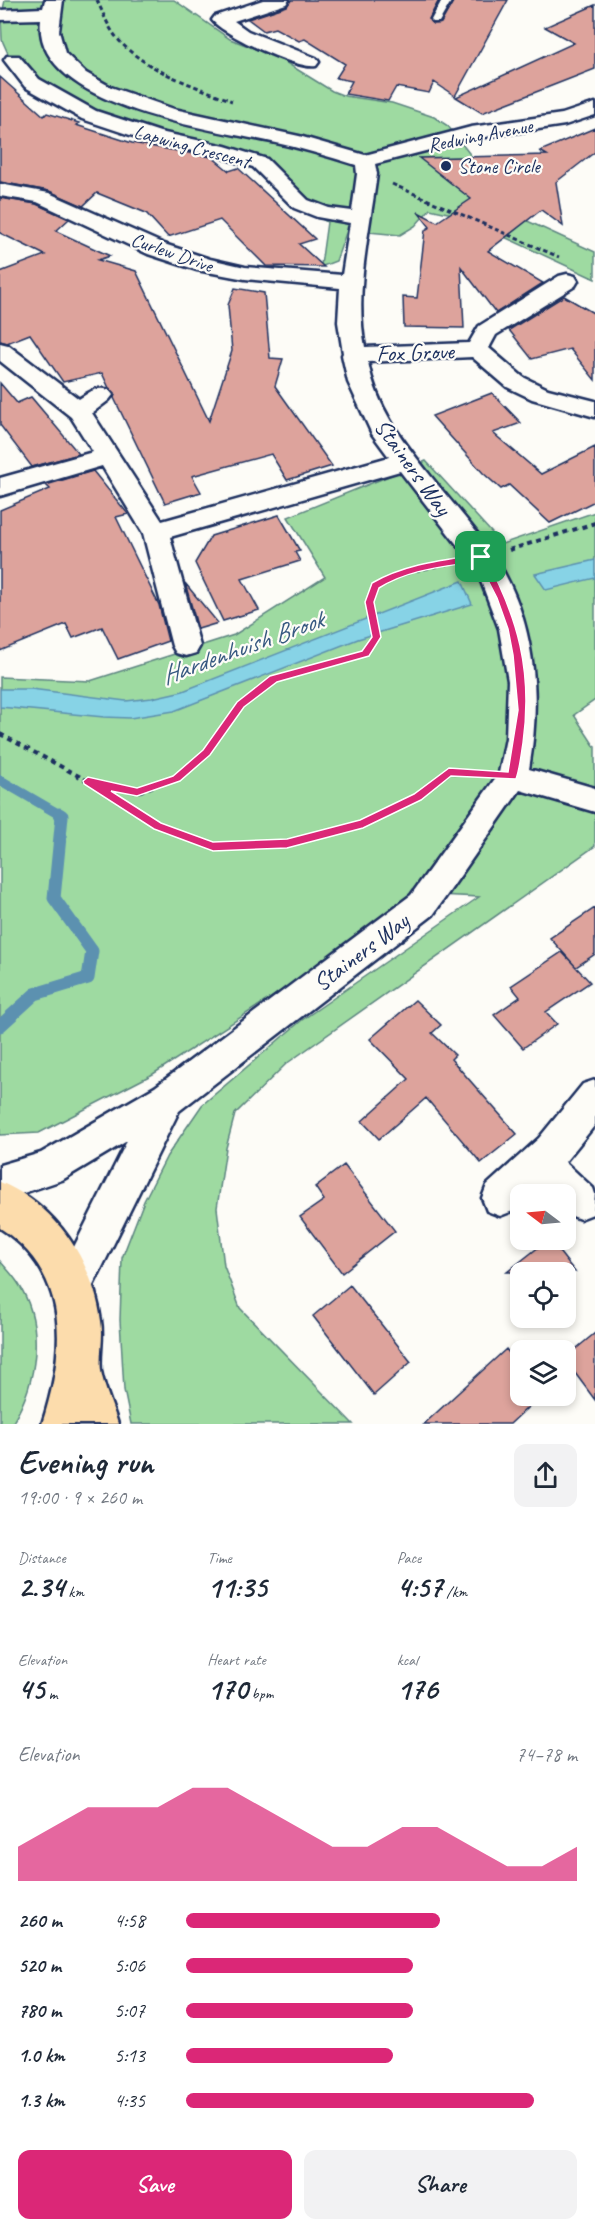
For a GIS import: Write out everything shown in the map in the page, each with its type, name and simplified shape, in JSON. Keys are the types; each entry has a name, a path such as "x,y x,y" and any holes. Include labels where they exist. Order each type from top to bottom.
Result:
{"highway":[{"path":"0,1203 32,1224 56,1252 73,1287 81,1328 80,1371 65,1424"},
{"path":"80,1371 95,1424"}],"street":[{"path":"280,0 214,16 242,35 310,62"},
{"path":"0,15 52,6 48,28 51,43 60,59 92,86 131,102 294,141 366,168"},
{"name":"Lapwing Crescent","path":"60,59 17,65 32,83 46,93 89,115 155,137 252,160 265,166 301,204 324,213 361,219"},
{"name":"Redwing Avenue","path":"366,168 471,133 565,119 595,109"},
{"name":"Stainers Way","path":"0,1183 49,1168 167,1099 422,905 513,776 522,710 518,655 513,629 502,598 481,557 384,434 360,382 353,355 349,322 366,168"},
{"name":"Curlew Drive","path":"0,190 42,197 156,249 205,265 245,273 352,282"},
{"name":"Fox Grove","path":"477,350 487,331 567,281"},
{"path":"0,350 79,411 156,532 186,646"},
{"name":"Fox Grove","path":"353,355 477,350 515,382 540,394 595,409"},
{"path":"79,411 101,395"},
{"path":"0,487 107,456"},
{"path":"156,532 405,461"},
{"path":"513,776 595,800"},
{"path":"500,1198 541,1163 578,1122 595,1096"},
{"name":"Stainers Way","path":"73,1287 167,1099"},
{"path":"541,1163 580,1202"}],"lane":[{"path":"436,20 447,0"}],"path":[{"path":"366,168 562,258"},
{"path":"88,781 137,792 176,778 206,753 241,705 273,679 365,654 376,637 370,602 375,586 392,575 412,569 481,557 595,523"},
{"path":"0,734 88,781 158,826 213,847 287,843 363,824 417,797 449,772 513,776"}],"green space":[{"path":"5,0 174,0 230,39 277,57 332,91 345,96 392,103 434,117 448,126 479,166 499,208 595,252 595,279 457,215 430,209 415,226 400,235 347,230 336,261 323,266 321,265 327,222 298,206 251,162 90,118 10,58 2,40 1,19"},
{"path":"426,461 502,544 595,512 595,700 574,715 595,747 595,846 286,1064 235,1114 226,1148 217,1208 224,1266 240,1308 353,1424 131,1424 124,1390 120,1320 122,1258 144,1201 167,1156 202,1105 302,1020 479,897 417,894 286,988 153,1074 39,1133 0,1135 0,677 90,681 234,635 325,577 288,517"},
{"path":"0,1261 16,1280 27,1299 35,1335 32,1372 21,1408 12,1424 0,1424"}],"water":[{"path":"595,560 595,578 546,590 535,574"},
{"path":"462,581 472,604 358,639 174,711 130,718 0,707 0,689 31,689 126,701 183,691"}],"building":[{"path":"291,0 439,0 429,19 433,24 441,23 454,0 508,0 455,96 434,82 429,93 396,87 388,101 345,94 352,81 336,78 345,64 305,39 299,41 275,28 264,31 248,19 287,6"},
{"path":"595,5 595,69 482,113 456,97 574,43 545,27"},
{"path":"0,77 44,116 47,113 132,143 212,157 229,171 238,168 315,239 299,244 324,267 266,266 220,220 168,237 146,213 97,193 83,206 49,191 0,182"},
{"path":"595,128 595,152 556,182 563,226 541,210 488,251 543,283 496,313 461,267 464,328 404,327 403,297 417,298 425,230 430,227 418,212 437,222 471,199 419,158 547,155 540,151"},
{"path":"0,198 36,204 69,219 56,231 110,256 98,260 136,271 209,421 232,351 228,305 235,288 264,293 270,358 283,359 275,386 332,466 287,480 271,454 192,476 201,492 165,503 114,398 115,394 109,388 102,373 63,382 30,334 7,343 0,341 0,272 45,255 0,233"},
{"path":"564,296 595,314 595,380 570,349 532,359 509,330"},
{"path":"0,383 17,403 31,397 79,454 32,467 0,425"},
{"path":"492,393 521,423 493,433 541,474 595,447 595,501 550,523 509,485 501,489 483,473 432,416"},
{"path":"93,471 128,514 116,517 159,605 168,641 118,659 102,627 73,638 66,624 0,651 0,510 50,489 46,485"},
{"path":"279,515 300,551 295,552 300,561 242,579 259,610 223,621 195,563 211,536"},
{"path":"185,583 218,623 198,629"},
{"path":"595,908 595,954 576,967 550,938"},
{"path":"562,952 590,982 546,1012 557,1024 523,1048 494,1015 520,997 511,986"},
{"path":"415,1000 441,1025 432,1033 455,1055 451,1059 517,1134 481,1163 426,1098 379,1139 362,1121 409,1079 370,1039"},
{"path":"344,1165 395,1231 342,1273 300,1217 324,1200 315,1187"},
{"path":"535,1250 558,1250 567,1262 520,1262"},
{"path":"350,1285 411,1362 374,1395 313,1316"},
{"path":"595,1333 595,1400 576,1374 576,1349"},
{"path":"506,1349 510,1354 510,1406 529,1406 510,1424 424,1424"}],"waterway":[{"name":"Hardenhuish Brook","path":"0,780 62,816"},
{"name":"Hardenhuish Brook","path":"0,1026 35,994 88,978 92,951 54,898 62,816"}],"place":[{"name":"Stone Circle","path":"446,166"}],"route":[{"path":"481,557 492,575 513,629 522,681 520,738 513,776 449,772 417,797 363,824 287,843 213,847 158,826 88,781 137,792 176,778 206,753 241,705 273,679 365,654 376,637 370,602 375,586 392,575 412,569 481,557"}]}
